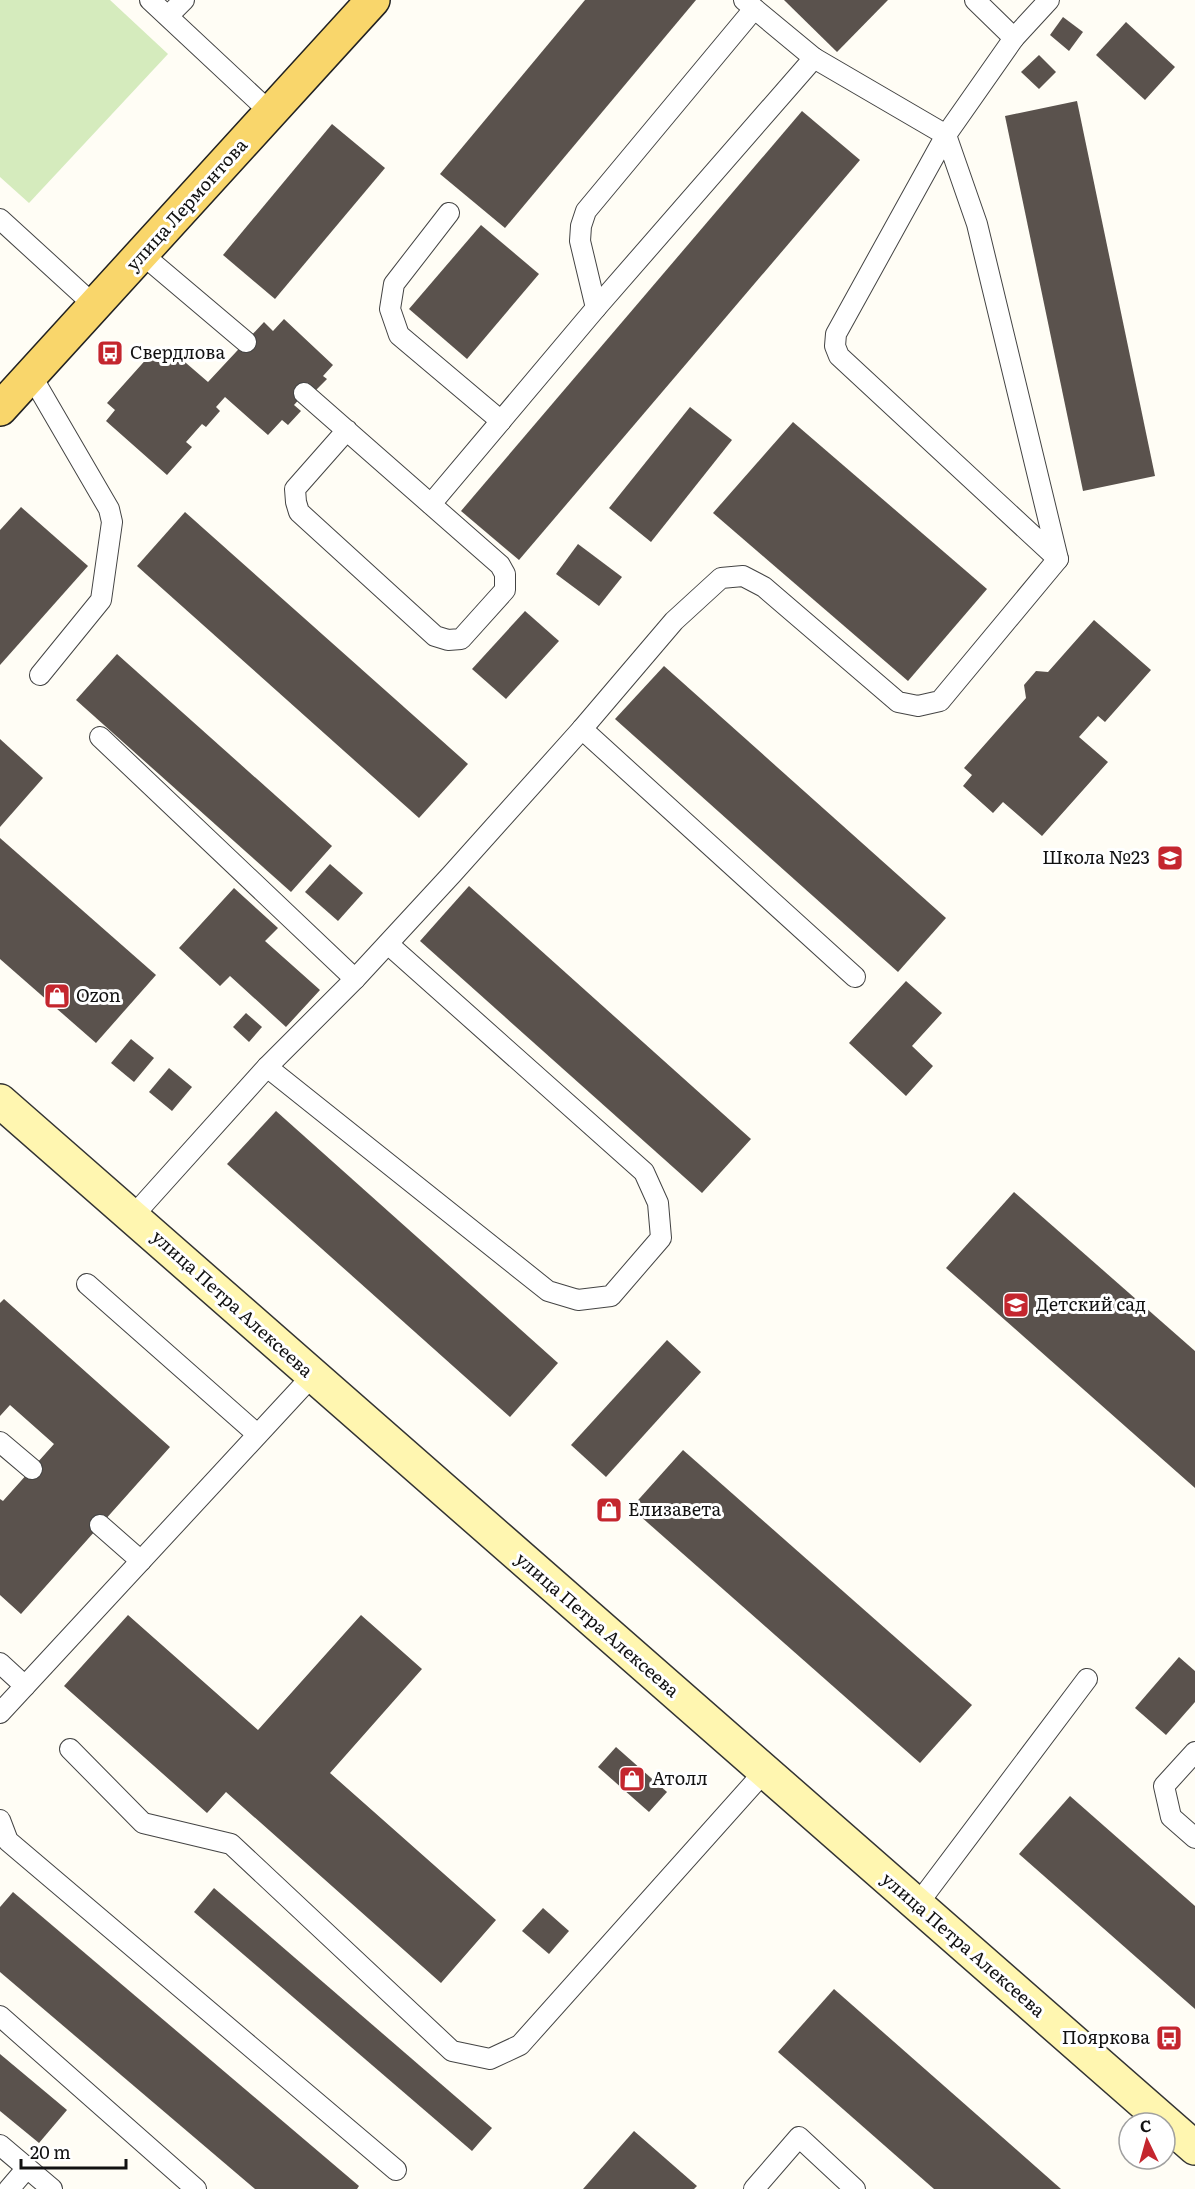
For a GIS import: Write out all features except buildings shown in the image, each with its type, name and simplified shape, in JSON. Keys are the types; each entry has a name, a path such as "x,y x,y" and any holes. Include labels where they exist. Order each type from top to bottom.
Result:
{"main road":[{"name":"улица Лермонтова","path":"0,409 373,0"},
{"name":"улица Петра Алексеева","path":"0,1101 1195,2148"}],"lane":[{"path":"150,0 271,113"},
{"path":"168,16 184,0"},
{"path":"975,0 1014,38"},
{"path":"1049,0 1014,38 946,135 836,334 835,346 839,356 1058,559"},
{"path":"596,308 580,241 581,226 586,211 749,4 814,58 946,135 977,224 1058,559"},
{"path":"430,504 596,308 814,58"},
{"path":"449,213 394,284 390,309 399,335 501,421"},
{"path":"0,219 95,306"},
{"path":"142,254 246,342"},
{"path":"32,375 109,509 112,522 101,600 39,675"},
{"path":"304,393 347,430 500,565 505,574 505,590 461,639 448,640 435,636 299,512 295,489 347,430"},
{"path":"133,1216 267,1067 388,944 582,729 674,621 721,578 743,576 764,587 898,702 918,706 940,701 1058,559"},
{"path":"582,729 855,977"},
{"path":"100,737 355,979"},
{"path":"267,1067 548,1291 578,1300 611,1296 661,1238 658,1203 644,1172 388,944"},
{"path":"87,1284 257,1434"},
{"path":"0,1713 313,1375"},
{"path":"0,1442 32,1470"},
{"path":"100,1525 141,1561"},
{"path":"0,1663 25,1686"},
{"path":"917,1905 1087,1679"},
{"path":"70,1749 143,1823 231,1844 452,2051 490,2059 520,2045 764,1772"},
{"path":"1195,1752 1164,1786 1171,1817 1195,1838"},
{"path":"0,1820 4,1845 396,2170"},
{"path":"0,2016 196,2189"},
{"path":"753,2189 799,2137 855,2189"},
{"path":"0,2145 52,2189"},
{"path":"9,2189 27,2168"}],"green space":[{"path":"0,0 110,0 168,54 29,203 0,177"}],"place":[{"name":"Свердлова","path":"110,353"},
{"name":"Школа №23","path":"1170,858"},
{"name":"Ozon","path":"57,996"},
{"name":"Детский сад","path":"1016,1305"},
{"name":"Елизавета","path":"609,1510"},
{"name":"Атолл","path":"632,1779"},
{"name":"Пояркова","path":"1169,2038"}]}
